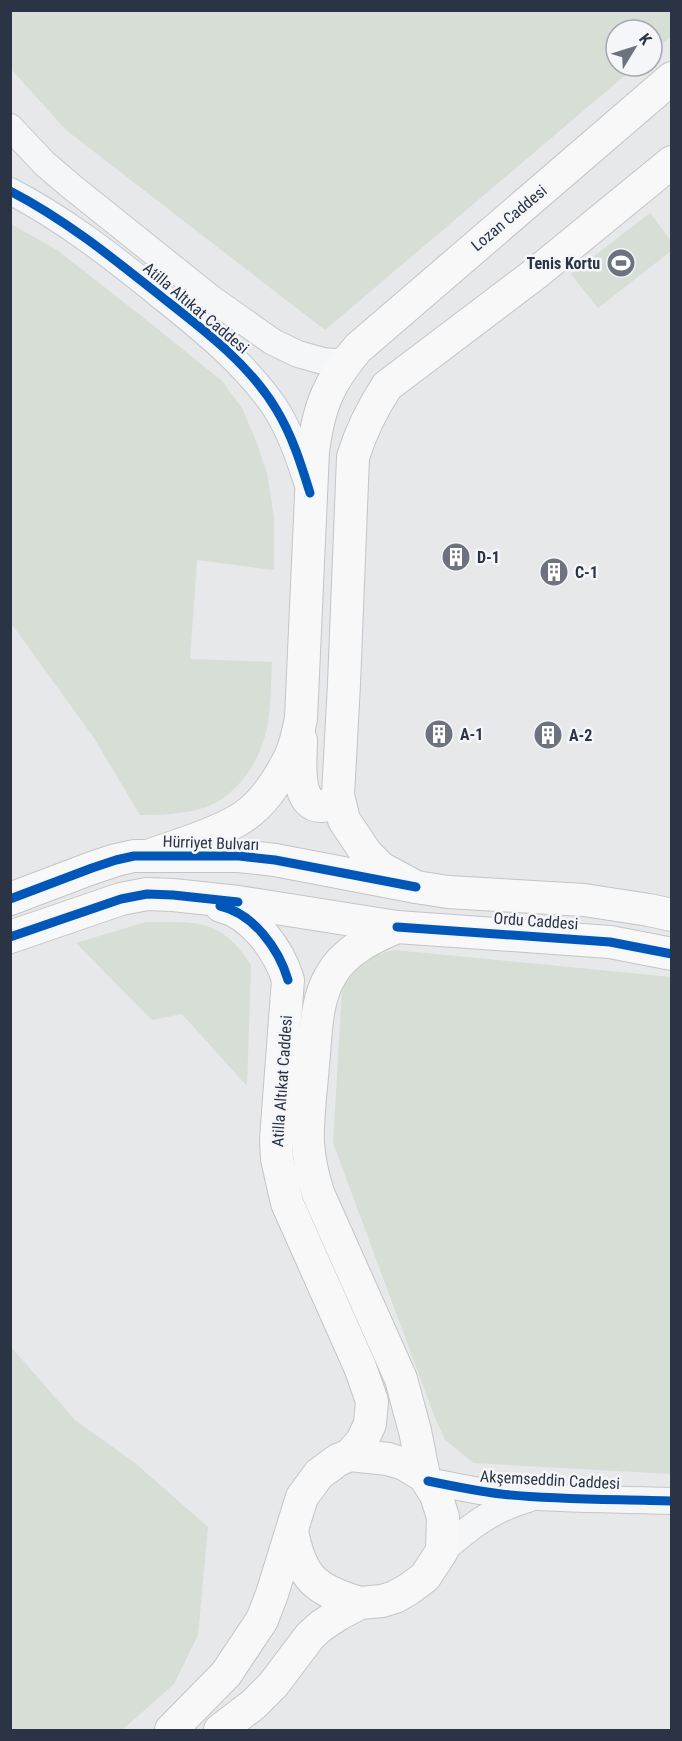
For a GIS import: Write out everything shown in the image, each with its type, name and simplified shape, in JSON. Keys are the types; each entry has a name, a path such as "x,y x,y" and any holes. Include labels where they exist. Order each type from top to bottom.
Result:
{"main road":[{"name":"Lozan Caddesi","path":"347,360 435,281 672,78"},
{"path":"416,888 381,868 366,853 344,820 338,795 353,457 360,436 374,406 387,386 535,274 672,162"},
{"name":"Atilla Altıkat Caddesi","path":"148,856 236,822 265,796 279,777 291,753 302,719 313,451 320,412 331,384 347,360"},
{"path":"302,719 301,784 304,793 312,804 324,806 335,800 338,795"},
{"name":"Hürriyet Bulvarı","path":"10,899 116,860 134,856 239,856 275,860 416,888"},
{"name":"Ordu Caddesi","path":"416,888 584,900 672,915"},
{"path":"10,937 147,894 237,902 397,927"},
{"name":"Atilla Altıkat Caddesi","path":"173,895 232,909 265,936 285,968 288,980 287,1005 276,1139 277,1159 287,1203 360,1367 372,1401 370,1424 362,1442 350,1455"},
{"name":"Atilla Altıkat Caddesi","path":"397,927 351,952 332,973 324,990 317,1024 308,1143 311,1168 318,1193 401,1379 426,1478"},
{"name":"Ordu Caddesi","path":"397,927 610,942 672,954"},
{"path":"171,1731 226,1674 262,1620 302,1497 319,1474 338,1460 350,1455 388,1459 404,1464 426,1478 436,1495 443,1517 442,1551 425,1577 395,1597 360,1603 321,1626 310,1636 273,1685 254,1704 220,1731"},
{"path":"292,1531 296,1552 311,1578 326,1591 360,1603"}],"street":[{"name":"Atilla Altıkat Caddesi","path":"10,128 72,188 212,299 273,342 298,354 323,361 347,360"},
{"name":"Atilla Altıkat Caddesi","path":"10,191 38,205 73,228 138,277 225,349 254,379 275,408 298,454 310,493"},
{"name":"Akşemseddin Caddesi","path":"426,1478 475,1491 537,1497 672,1501"},
{"name":"Akşemseddin Caddesi","path":"442,1551 485,1516 507,1505 537,1497"}],"shaded area":[{"path":"11,10 671,10 672,36 664,42 664,18 604,18 604,78 622,78 325,330 66,130 11,69"},
{"name":"Tenis Kortu","path":"650,213 671,241 671,251 598,308 571,274"},
{"path":"11,224 57,250 222,381 242,408 267,473 274,517 274,570 197,560 190,659 272,662 268,722 257,757 236,787 217,802 199,809 169,814 140,815 94,738 11,623"},
{"path":"146,922 180,922 206,926 229,938 251,965 247,1086 182,1014 152,1020 76,943"},
{"path":"394,950 671,977 671,1474 474,1463 445,1440 333,1143 342,989 364,958"},
{"path":"11,1347 75,1420 135,1463 208,1527 198,1635 174,1684 122,1730 11,1730"}],"cycle path":[{"path":"10,191 51,214 108,255 225,349 253,377 287,429 310,493"},
{"path":"10,899 92,868 134,856 239,856 275,860 416,887"},
{"path":"10,937 121,899 147,894 238,902"},
{"path":"220,906 232,910 254,924 278,956 288,980"},
{"path":"397,927 610,942 672,954"},
{"path":"428,1481 522,1496 672,1501"}],"place":[{"name":"Tenis Kortu","path":"621,263"},
{"name":"D-1","path":"456,557"},
{"name":"C-1","path":"554,572"},
{"name":"A-1","path":"439,734"},
{"name":"A-2","path":"548,735"}]}
